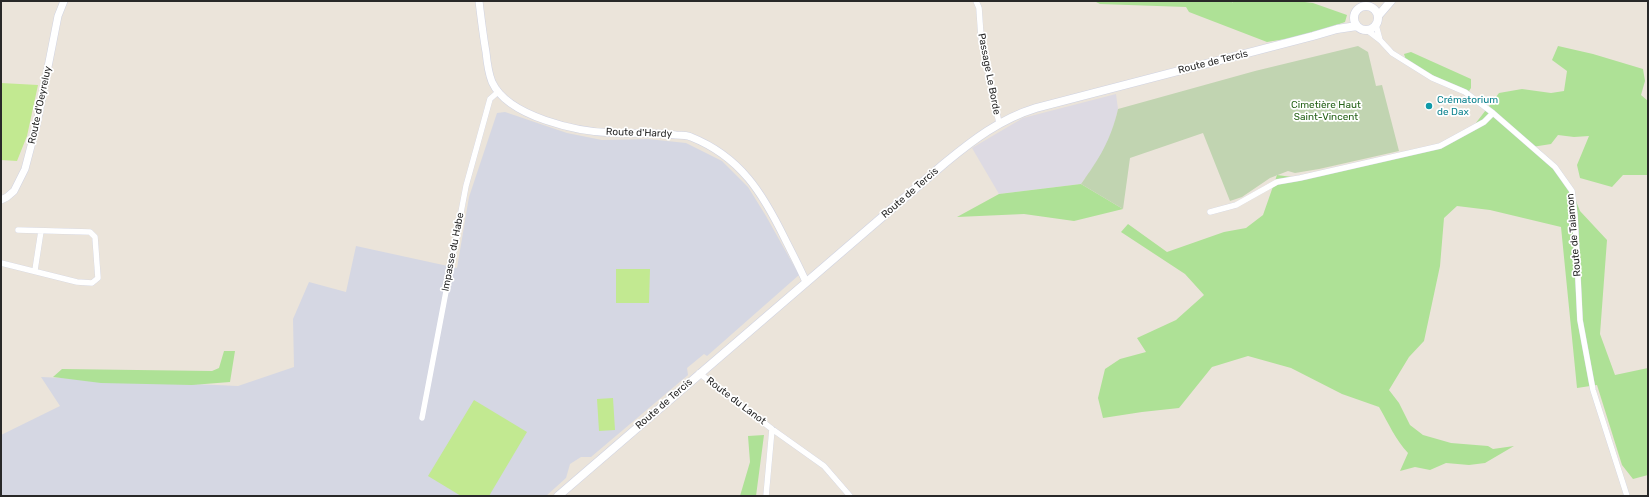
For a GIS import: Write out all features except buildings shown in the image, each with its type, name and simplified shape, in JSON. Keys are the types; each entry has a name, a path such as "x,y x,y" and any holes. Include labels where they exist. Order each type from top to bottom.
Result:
{"main road":[{"path":"1372,8 1390,2"},
{"path":"1378,16 1376,11 1372,8 1363,6 1355,12 1354,17 1357,26 1367,30 1372,29 1376,25 1378,16 1390,2"},
{"name":"Route de Tercis","path":"1337,29 1354,17"},
{"name":"Route de Tercis","path":"558,496 699,373 961,150 1000,123 1012,116 1036,108 1337,29 1357,26"}],"street":[{"name":"Route d'Oeyreluy","path":"1,200 8,197 14,191 25,170 37,124 58,16 64,1"},
{"name":"Route d'Hardy","path":"478,1 492,81 498,92 506,100 551,122 571,127 612,133 658,132 690,136 708,145 739,167 763,197 806,282"},
{"name":"Passage Le Borde","path":"976,1 979,8 981,37 1000,123"},
{"name":"Route de Talamon","path":"1376,25 1380,40"},
{"name":"Route de Talamon","path":"1367,30 1380,40 1392,53 1432,78 1465,92 1493,112 1555,167 1572,191 1575,216 1580,320 1593,390 1627,496"},
{"name":"Impasse du Habe","path":"422,418 466,186 490,99 498,92"},
{"path":"1210,212 1236,205 1277,182 1440,146 1484,122 1493,112"},
{"path":"1,263 35,270 77,282 92,283 98,278 95,237 90,232 18,230"},
{"path":"35,270 41,231"},
{"name":"Route du Lanot","path":"699,373 772,429 824,466 850,496"},
{"name":"Route du Lanot","path":"766,496 772,429"}],"shaded area":[{"path":"1116,94 1118,109 1108,143 1100,158 1081,184 999,194 972,148 1023,118"},
{"path":"505,112 567,133 602,140 648,139 686,143 722,161 748,187 799,275 707,356 704,354 687,368 688,375 591,457 581,457 570,464 566,478 546,496 1,496 1,435 60,406 41,377 238,386 294,367 293,319 309,282 346,292 356,246 457,268 469,197 497,113"}],"green space":[{"path":"1094,1 1232,1 1232,3 1233,1 1297,1 1313,3 1347,15 1345,22 1304,36 1267,42 1189,12 1186,7 1100,4"},
{"name":"Cimetière Haut Saint-Vincent","path":"1358,46 1368,52 1376,86 1382,85 1399,151 1319,169 1295,173 1288,171 1270,178 1242,197 1230,201 1203,133 1130,158 1123,209 1081,184 1104,149 1112,130 1118,109 1255,71"},
{"path":"1558,46 1593,54 1643,69 1645,81 1641,95 1648,101 1648,175 1623,175 1612,187 1580,178 1577,165 1589,136 1574,137 1558,135 1551,144 1532,147 1555,167 1572,191 1580,211 1607,240 1600,334 1615,375 1648,368 1648,475 1633,479 1622,465 1597,385 1577,388 1561,227 1490,210 1457,206 1444,218 1440,266 1424,341 1409,357 1389,390 1399,403 1410,425 1423,435 1451,443 1488,446 1493,449 1514,446 1485,463 1469,465 1446,463 1430,470 1415,467 1400,471 1408,453 1396,437 1379,407 1342,394 1291,368 1248,356 1212,367 1179,408 1103,418 1098,398 1105,369 1120,359 1146,352 1137,338 1176,320 1204,295 1185,274 1121,232 1128,224 1167,252 1224,232 1246,228 1263,215 1277,175 1300,178 1440,146 1472,128 1499,93 1522,89 1551,93 1564,91 1567,71 1552,60"},
{"path":"1411,52 1471,79 1471,88 1469,91 1443,83 1406,60 1404,54"},
{"path":"1,83 38,85 27,136 17,161 1,160"},
{"path":"1081,184 1123,209 1074,221 1024,214 957,217 999,194"},
{"path":"616,269 650,269 649,303 616,303"},
{"path":"224,351 235,351 230,382 192,385 101,383 53,377 62,369 212,371 219,368"},
{"path":"613,398 615,430 599,431 597,399"},
{"path":"474,400 527,432 489,496 461,496 428,476"},
{"path":"764,435 756,496 740,496 750,462 748,436"}],"place":[{"name":"Crématorium de Dax","path":"1429,106"}]}
